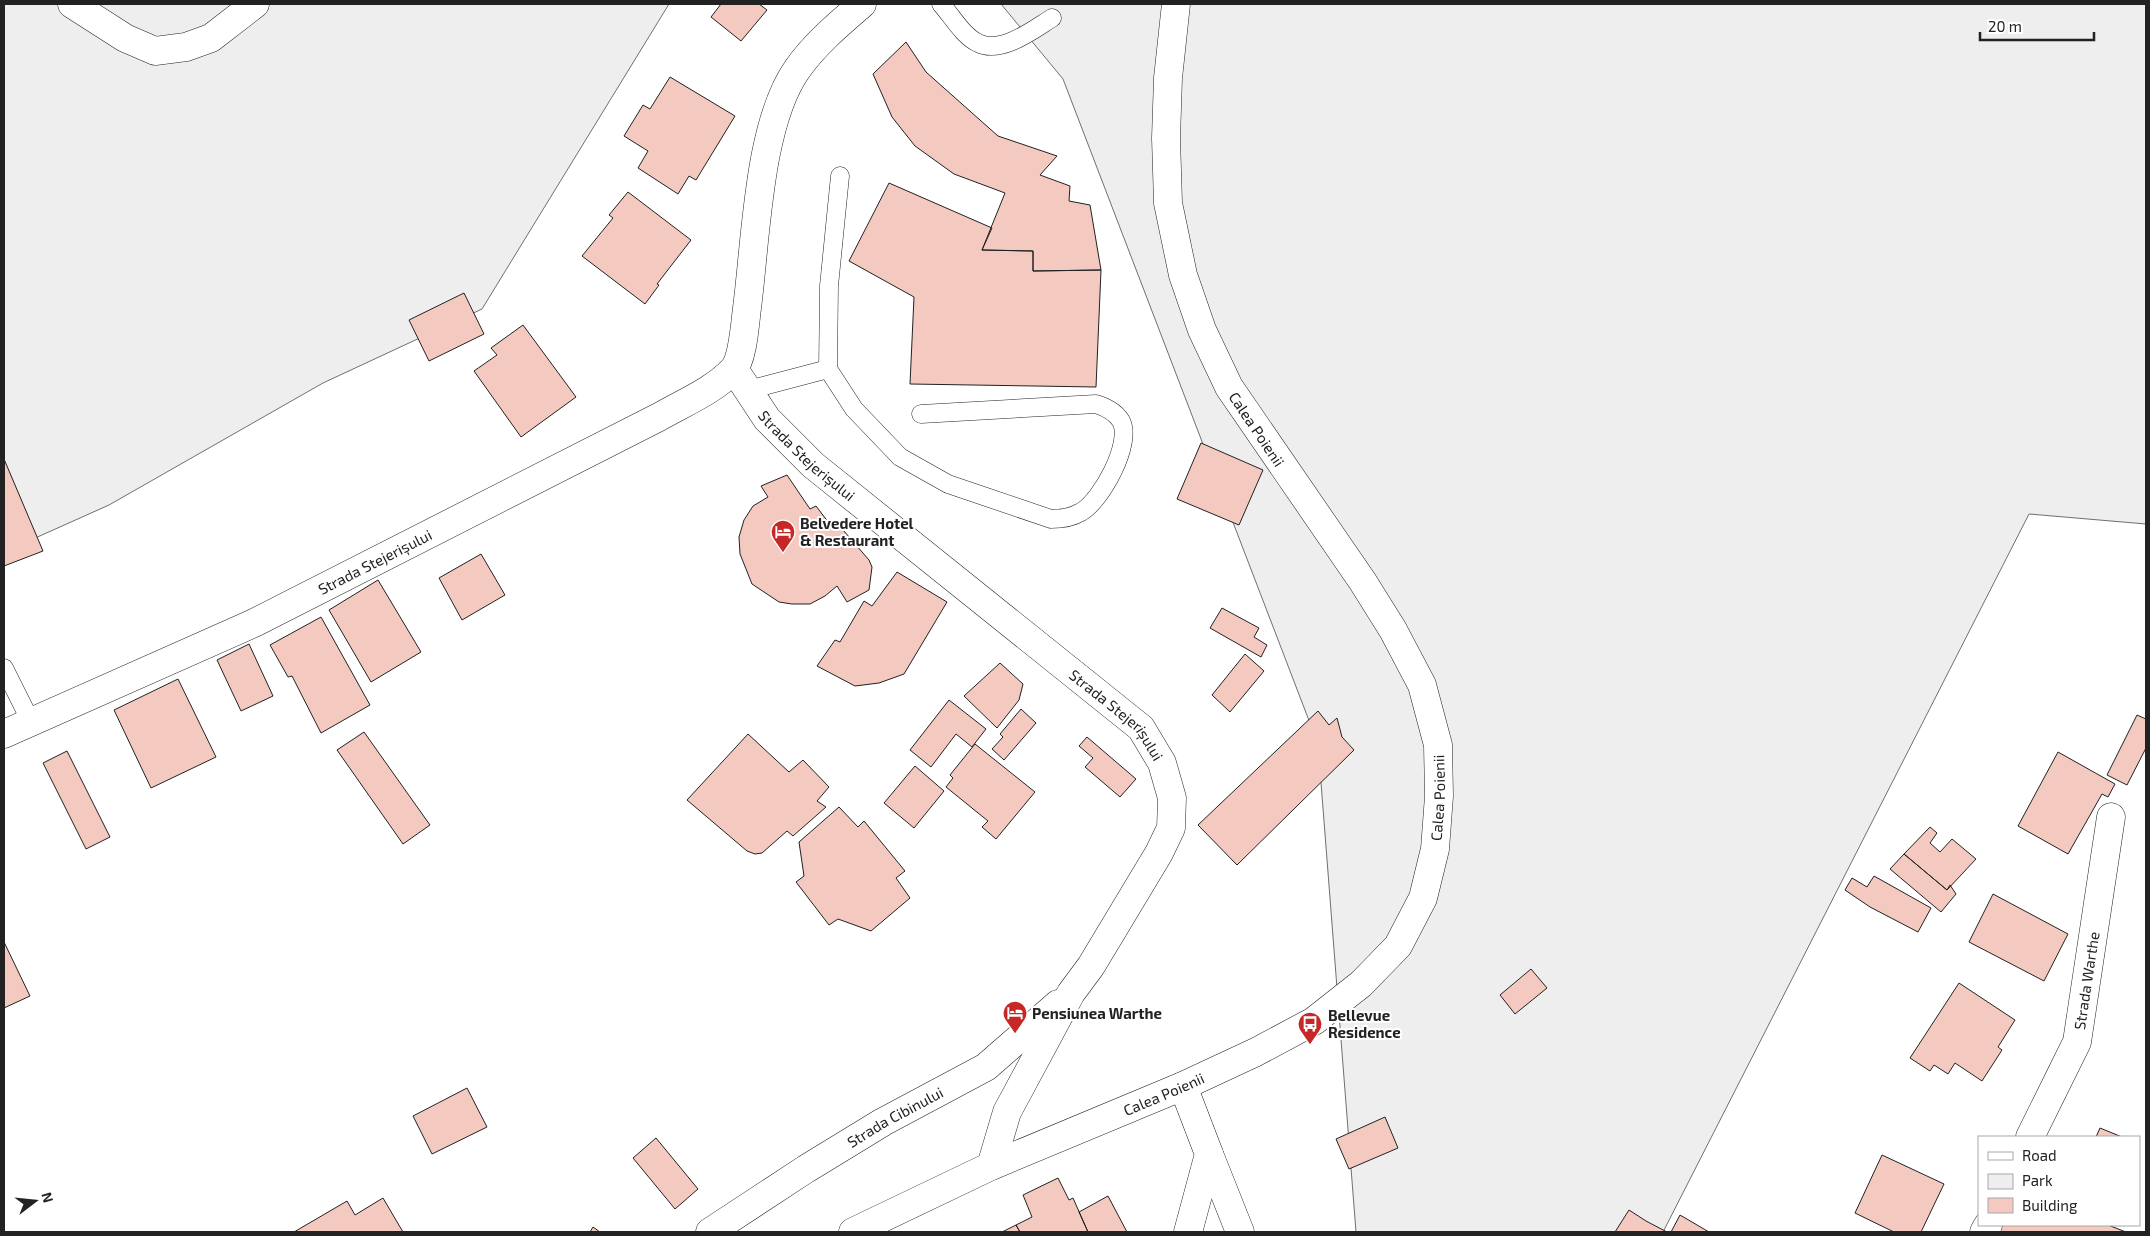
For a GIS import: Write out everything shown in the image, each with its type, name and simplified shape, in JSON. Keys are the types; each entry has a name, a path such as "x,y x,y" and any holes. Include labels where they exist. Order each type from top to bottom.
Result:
{"street":[{"path":"72,4 125,38 154,51 186,47 211,38 255,4"},
{"path":"741,379 743,340 764,170 774,117 796,69 823,37 862,4"},
{"name":"Calea Poienii","path":"853,1232 991,1166 1183,1086 1256,1052 1314,1021 1361,984 1398,946 1423,898 1435,849 1439,796 1438,745 1422,685 1393,630 1363,582 1229,387 1202,330 1183,275 1168,204 1166,138 1168,78 1176,4"},
{"name":"Strada Stejerișului","path":"4,734 254,623 659,417 704,392 741,379 767,419 813,465 1141,728 1162,763 1172,798 1171,828 1159,853 1096,958 1071,993 1007,1112 991,1166"},
{"name":"Strada Warthe","path":"2030,1136 2077,1042 2111,817"},
{"name":"Strada Cibinului","path":"710,1232 781,1184 875,1126 986,1067 1071,993"},
{"path":"1183,1086 1240,1232"},
{"path":"1188,1232 1209,1154"}],"lane":[{"path":"941,4 965,32 979,44 1000,45 1012,43 1052,18"},
{"path":"840,176 829,286 828,369 854,409 900,457 948,484 1051,519 1065,519 1082,512 1098,494 1114,470 1124,434 1121,421 1108,408 1096,404 921,414"},
{"path":"741,379 828,369"},
{"path":"4,668 31,722"}],"green space":[{"path":"4,4 669,4 482,309 323,383 109,505 4,552"},
{"path":"1001,4 2146,4 2146,524 2029,514 1663,1232 1356,1232 1318,744 1063,79"}],"building":[{"path":"721,4 759,4 767,10 741,41 711,17"},
{"path":"906,42 926,72 998,136 1057,156 1040,175 1070,186 1069,201 1090,205 1101,270 1033,271 1033,251 982,250 1005,193 954,174 915,146 892,117 873,74"},
{"path":"670,77 735,116 696,180 689,176 678,194 638,168 648,151 624,136 643,105 650,109"},
{"path":"889,183 992,228 982,250 1033,251 1033,271 1101,270 1096,387 910,384 914,297 849,261"},
{"path":"628,192 691,240 657,284 659,285 645,304 582,256 613,218 609,215"},
{"path":"464,293 484,334 429,361 409,320"},
{"path":"523,325 576,397 521,437 474,371 497,355 491,348"},
{"path":"1201,443 1263,470 1239,525 1177,499"},
{"path":"4,459 43,551 4,566"},
{"path":"787,475 810,509 816,506 832,527 837,523 869,560 872,567 869,590 847,602 837,586 825,596 810,604 792,604 779,602 752,584 740,554 739,537 744,520 753,506 768,497 761,486"},
{"path":"481,554 505,595 462,620 439,578"},
{"path":"897,572 947,602 904,674 879,683 855,686 817,666 835,640 840,642 864,601 872,606"},
{"path":"378,580 421,652 371,682 329,610"},
{"path":"1222,608 1259,628 1254,637 1267,645 1261,657 1210,628"},
{"path":"321,617 370,705 321,733 292,676 288,677 270,645"},
{"path":"249,644 273,696 241,711 217,660"},
{"path":"1245,654 1264,671 1230,712 1212,695"},
{"path":"1000,663 1023,684 1019,700 997,728 964,696"},
{"path":"178,679 216,757 151,788 114,710"},
{"path":"949,700 986,729 972,747 956,734 931,767 910,750"},
{"path":"1021,709 1036,723 1004,760 992,749 1003,737 1000,734"},
{"path":"1318,711 1329,725 1337,718 1342,737 1354,750 1237,865 1198,825"},
{"path":"2137,715 2146,719 2146,748 2127,785 2107,775"},
{"path":"364,732 430,825 403,844 337,750"},
{"path":"748,734 789,772 803,760 829,787 817,801 826,807 793,836 787,831 762,853 755,854 747,851 687,800"},
{"path":"1087,737 1136,779 1120,797 1085,767 1093,758 1079,746"},
{"path":"975,744 1035,792 996,839 982,827 988,821 946,787 953,778 950,775"},
{"path":"67,751 110,837 86,849 43,763"},
{"path":"2058,752 2115,784 2108,797 2102,794 2068,854 2018,826"},
{"path":"915,766 944,791 914,828 884,803"},
{"path":"839,807 858,827 864,821 905,871 896,878 910,898 871,931 838,919 829,925 796,882 804,876 799,842"},
{"path":"1930,827 1937,833 1930,843 1940,852 1952,839 1976,859 1947,890 1904,854"},
{"path":"1904,854 1947,890 1950,885 1956,894 1941,912 1890,869"},
{"path":"1874,876 1931,908 1918,932 1870,907 1845,890 1852,878 1867,887"},
{"path":"1993,894 2068,934 2044,981 1969,942"},
{"path":"4,942 30,996 4,1008"},
{"path":"1531,969 1547,988 1515,1014 1500,995"},
{"path":"1959,983 2015,1020 1998,1047 2002,1050 1982,1081 1955,1063 1948,1074 1934,1065 1930,1071 1910,1058"},
{"path":"467,1088 487,1127 432,1154 413,1116"},
{"path":"1385,1117 1398,1148 1349,1169 1336,1139"},
{"path":"2100,1128 2120,1136 2096,1136"},
{"path":"656,1138 698,1189 675,1209 633,1158"},
{"path":"1882,1155 1944,1184 1921,1232 1894,1232 1855,1213"},
{"path":"1058,1178 1069,1200 1073,1198 1088,1232 1020,1232 1016,1225 1032,1217 1023,1195"},
{"path":"1108,1196 1127,1232 1088,1232 1079,1212"},
{"path":"383,1198 403,1232 294,1232 347,1201 355,1215"},
{"path":"1629,1210 1646,1221 1667,1232 1615,1232"},
{"path":"1680,1215 1709,1232 1671,1232"},
{"path":"1016,1225 1020,1232 1002,1232"},
{"path":"1994,1226 2111,1226 2126,1232 1991,1232"},
{"path":"593,1227 600,1232 590,1232"}],"place":[{"name":"Belvedere Hotel & Restaurant","path":"783,553"},
{"name":"Pensiunea Warthe","path":"1015,1034"},
{"name":"Bellevue Residence","path":"1310,1045"}]}
